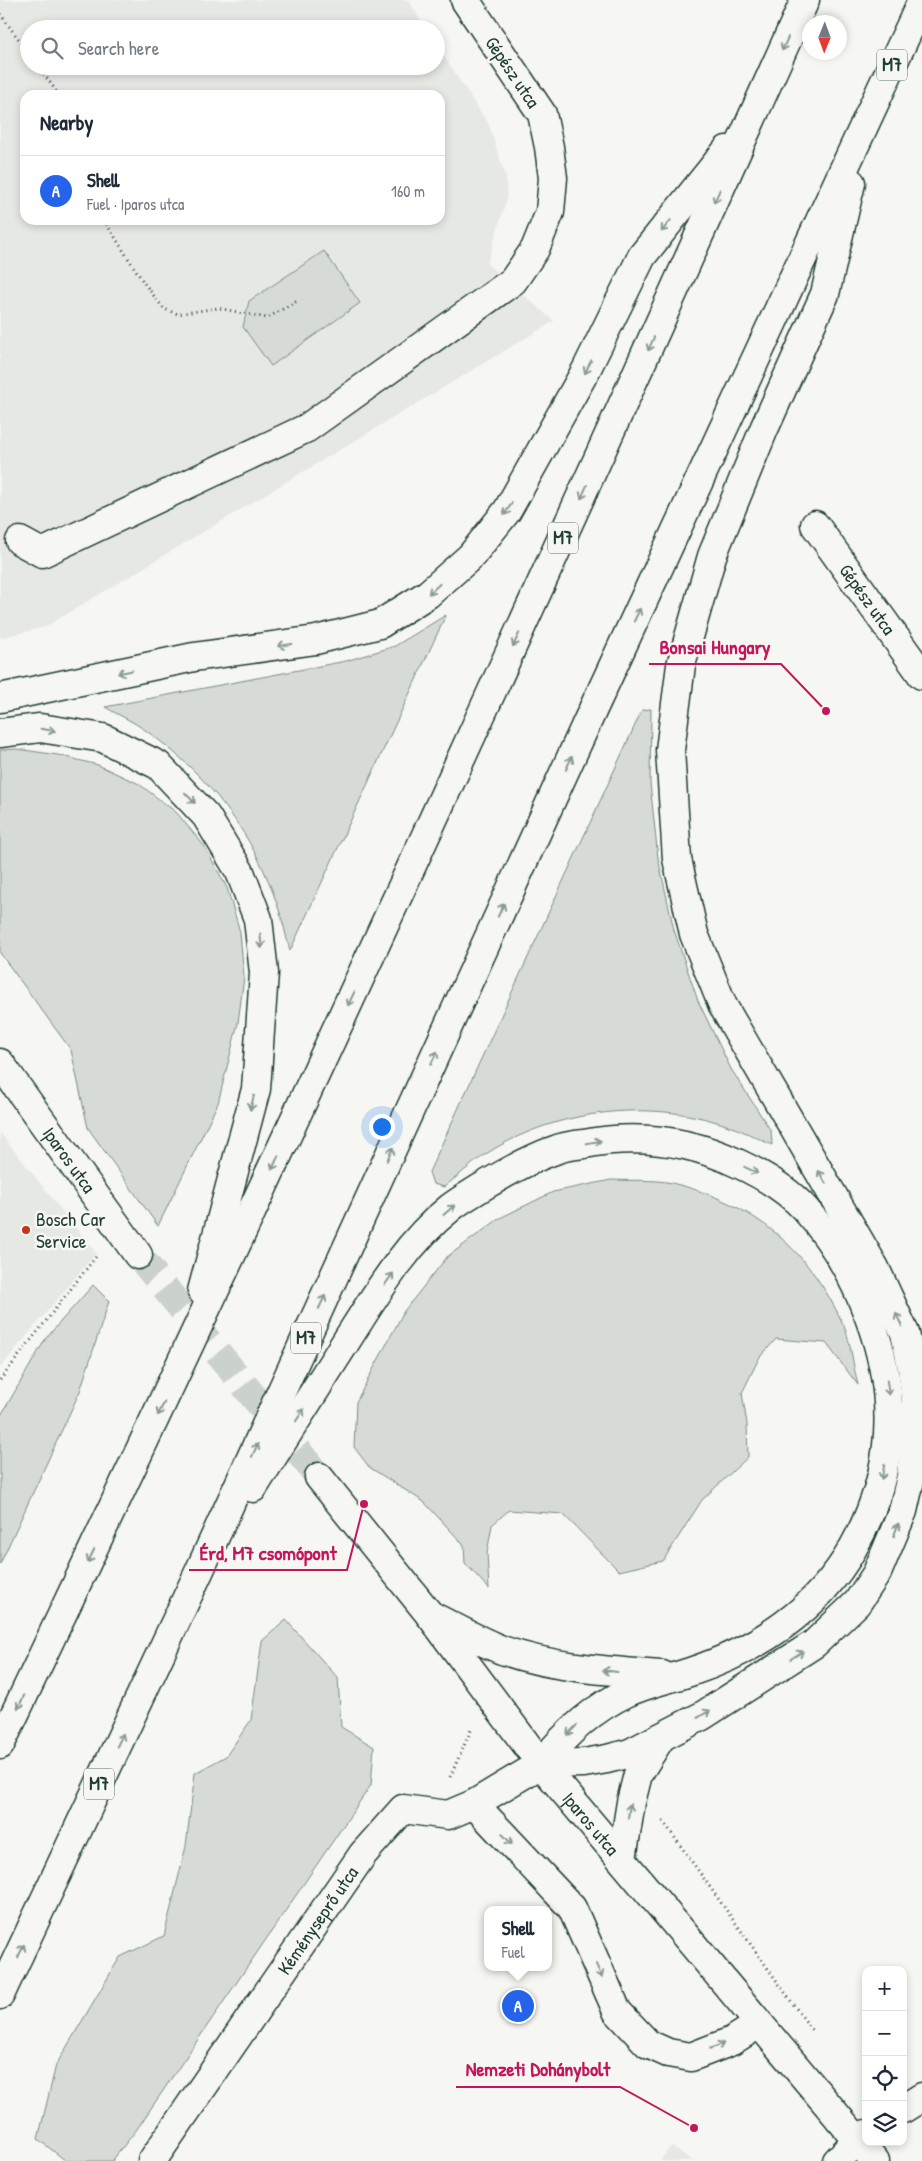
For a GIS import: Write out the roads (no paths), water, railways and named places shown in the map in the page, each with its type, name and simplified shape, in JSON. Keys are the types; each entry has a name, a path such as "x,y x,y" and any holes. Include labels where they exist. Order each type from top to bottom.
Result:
{"main road":[{"name":"Gépész utca","path":"20,541 42,553 307,428 513,281 534,250 550,212 553,178 542,114 465,0"},
{"name":"M7","path":"0,1745 182,1365 566,531 805,0"},
{"name":"M7","path":"0,1995 198,1574 594,707 922,1"},
{"path":"0,698 194,657 316,640 380,624 428,594 471,556 508,511 586,370 642,256 752,120"},
{"path":"541,1764 602,1761 630,1753 702,1716 814,1644 858,1603 878,1573 903,1510 910,1476 916,1433 916,1400 905,1333 875,1268 722,1006 694,934 677,859 670,750 682,665 712,556 764,429 825,294 863,130"},
{"name":"Gépész utca","path":"815,525 922,674"},
{"path":"0,733 40,728 103,738 158,765 206,816 240,872 258,919 264,973 256,1088 182,1365"},
{"name":"Iparos utca","path":"0,1063 138,1255"},
{"path":"198,1574 370,1304 414,1244 450,1207 506,1172 558,1148 613,1138 666,1141 716,1153 762,1175 802,1206 834,1245 859,1291 879,1344 889,1394 889,1424 880,1486 867,1520 852,1550 835,1575 795,1617 744,1650 690,1672 628,1692 600,1708 580,1722 541,1764"},
{"name":"Iparos utca","path":"319,1477 430,1615 541,1764 759,2024 862,2137"},
{"path":"430,1615 472,1637 504,1650 538,1659 615,1672 676,1676"},
{"path":"622,1859 631,1802 638,1774 661,1737"},
{"name":"Kéményseprő utca","path":"152,2161 363,1854 404,1809 448,1815 474,1804 541,1764"},
{"path":"474,1804 572,1908 617,2010 648,2044 668,2053 691,2057 732,2041 759,2024"},
{"path":"907,2106 922,2097"},
{"path":"837,2161 862,2137"},
{"name":"Iparos utca","path":"867,2146 875,2161"}],"tunnel":[{"path":"138,1255 319,1477"}],"place":[{"name":"Bonsai Hungary","path":"826,711"},
{"name":"Bosch Car Service","path":"26,1230"},
{"name":"Érd, M7 csomópont","path":"364,1504"},
{"name":"Shell","path":"518,2006"},
{"name":"Nemzeti Dohánybolt","path":"694,2128"}]}
